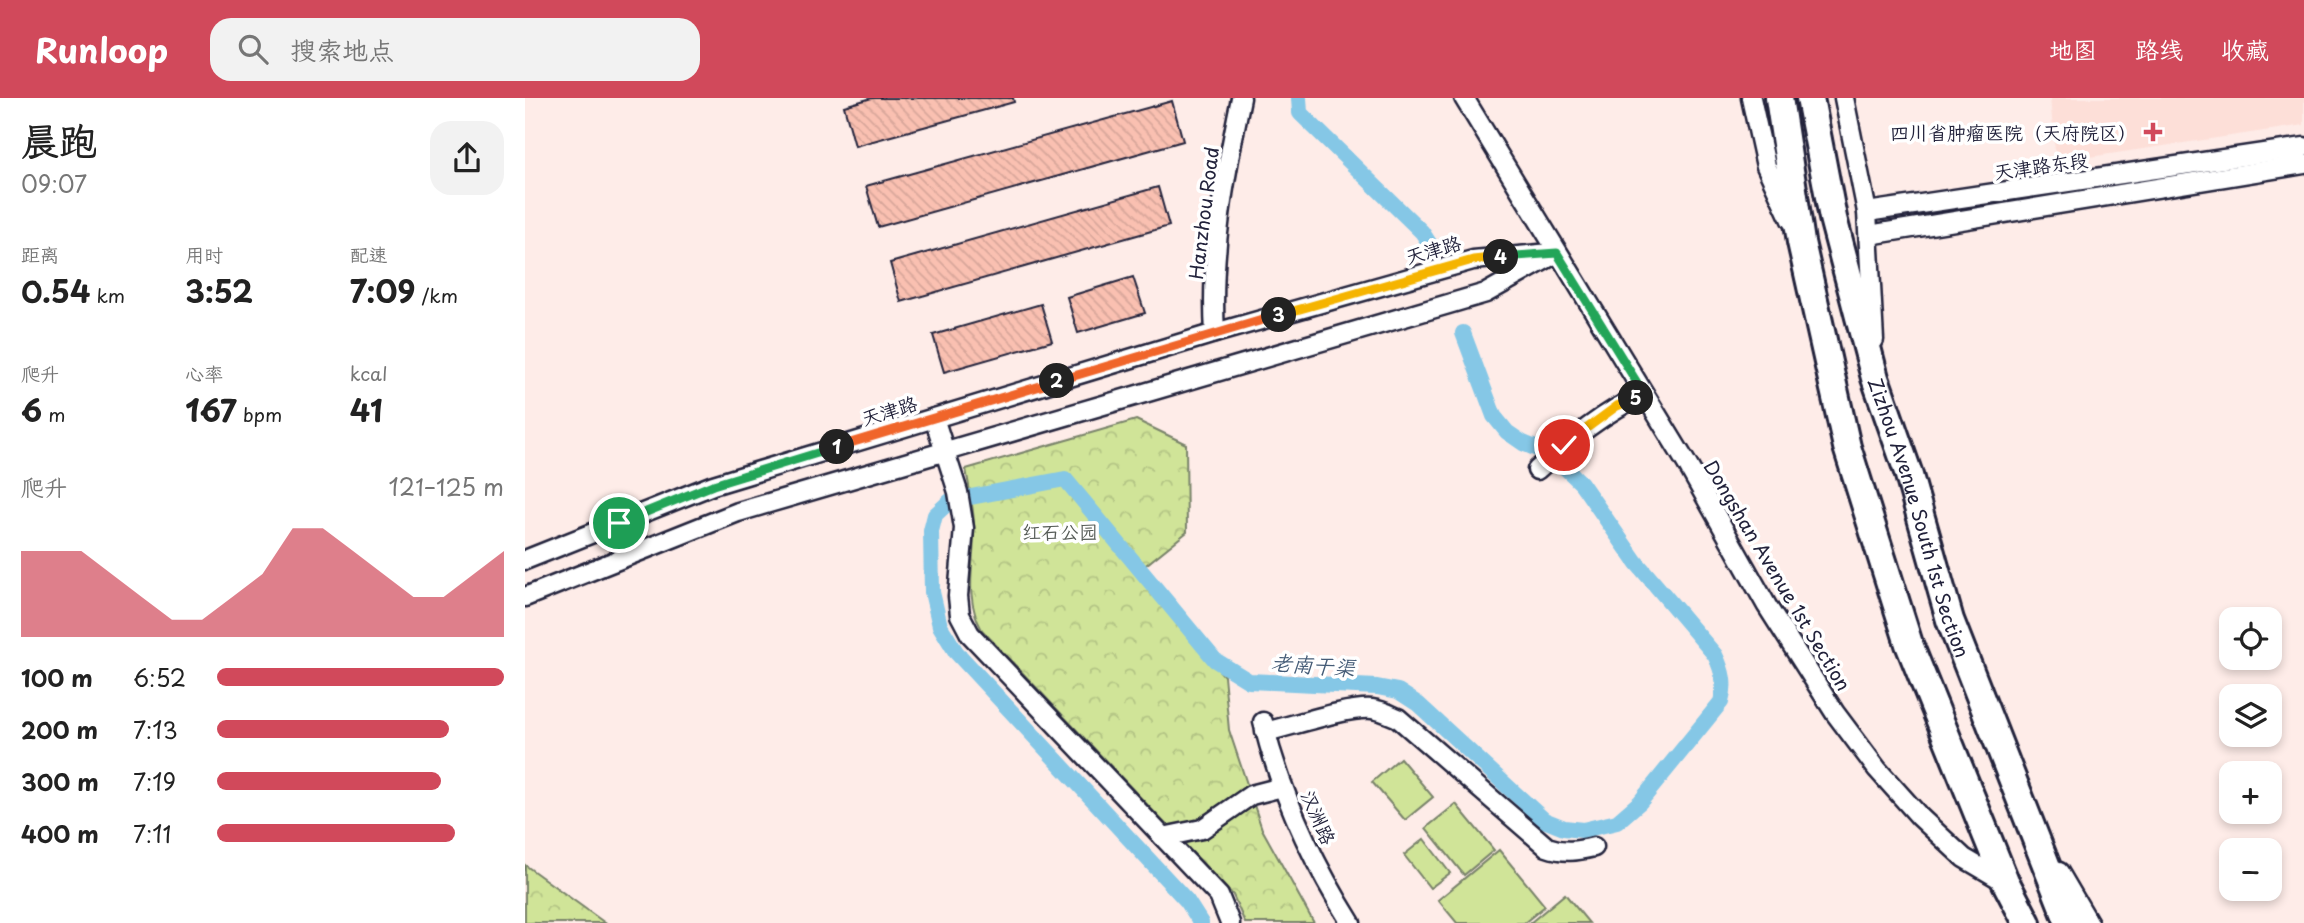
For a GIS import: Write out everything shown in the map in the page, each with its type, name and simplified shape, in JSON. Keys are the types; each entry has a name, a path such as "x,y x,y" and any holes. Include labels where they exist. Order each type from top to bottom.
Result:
{"highway":[{"path":"1779,98 1801,242 1847,447 1909,644 2005,881 2027,923"},
{"name":"Zizhou Avenue South 1st Section","path":"1810,98 1833,218 1875,378 1907,472 1950,620 2070,923"}],"street":[{"name":"Hanzhou Road","path":"1215,333 1213,304 1222,197 1241,98"},
{"name":"Dongshan Avenue 1st Section","path":"1464,98 1687,464 1767,606 1835,713 1877,769 1920,817 1964,858 2005,881"},
{"path":"1751,98 1766,166 1801,242"},
{"path":"1844,98 1867,212 1875,378"},
{"name":"天津路东段","path":"1867,212 2304,147"},
{"path":"1868,235 2304,164"},
{"name":"天津路","path":"525,560 713,485 1215,333 1473,260 1557,253"},
{"path":"525,597 738,512 1486,293 1557,253"},
{"path":"1537,470 1564,445 1617,406 1644,394"},
{"path":"934,418 959,499 964,527 958,596 960,615 970,634 1219,896 1230,923"},
{"name":"汉洲路","path":"1351,923 1328,886 1282,787 1264,727 1355,711 1384,711 1398,718 1547,847 1573,852 1594,847"},
{"path":"1163,838 1202,828 1251,795 1282,787"},
{"path":"2031,825 2089,923"},
{"path":"2005,881 2016,923"}],"shaded area":[{"name":"四川省肿瘤医院（天府院区）","path":"2050,98 2304,98 2304,125 2056,162"}],"green space":[{"name":"红石公园","path":"1136,420 1186,444 1187,532 1136,573 1224,676 1229,730 1262,829 1314,923 1245,923 1233,895 982,630 976,617 971,590 974,523 966,469"},
{"path":"1400,758 1433,797 1405,820 1372,782"},
{"path":"1456,804 1494,850 1464,875 1426,828"},
{"path":"1424,839 1450,873 1430,888 1404,855"},
{"path":"1499,850 1545,906 1524,923 1457,923 1438,900"},
{"path":"525,865 605,923 525,923"},
{"path":"1565,894 1589,923 1530,923"}],"building":[{"path":"872,98 1013,98 1014,102 855,146 844,106"},
{"path":"1172,101 1183,141 878,227 866,186"},
{"path":"1158,187 1169,226 901,302 890,263"},
{"path":"1133,277 1145,313 1078,333 1067,297"},
{"path":"1041,304 1052,341 944,372 933,335"}],"waterway":[{"name":"老南干渠","path":"1299,98 1300,113 1422,232 1431,246"},
{"name":"老南干渠","path":"1201,923 1187,901 956,652 940,626 932,592 931,531 935,515 950,501 1065,479 1215,660 1249,681 1377,687 1398,691 1418,704 1544,820 1564,828 1583,830 1617,822 1640,802 1721,702 1723,678 1720,667 1715,655 1636,562 1581,483 1552,455 1523,443 1507,432 1494,416 1463,333"}],"place":[{"name":"四川省肿瘤医院（天府院区）","path":"2153,132"}],"route":[{"path":"619,523 713,485 1215,333 1473,260 1557,253 1644,394 1617,406 1564,445"}]}
